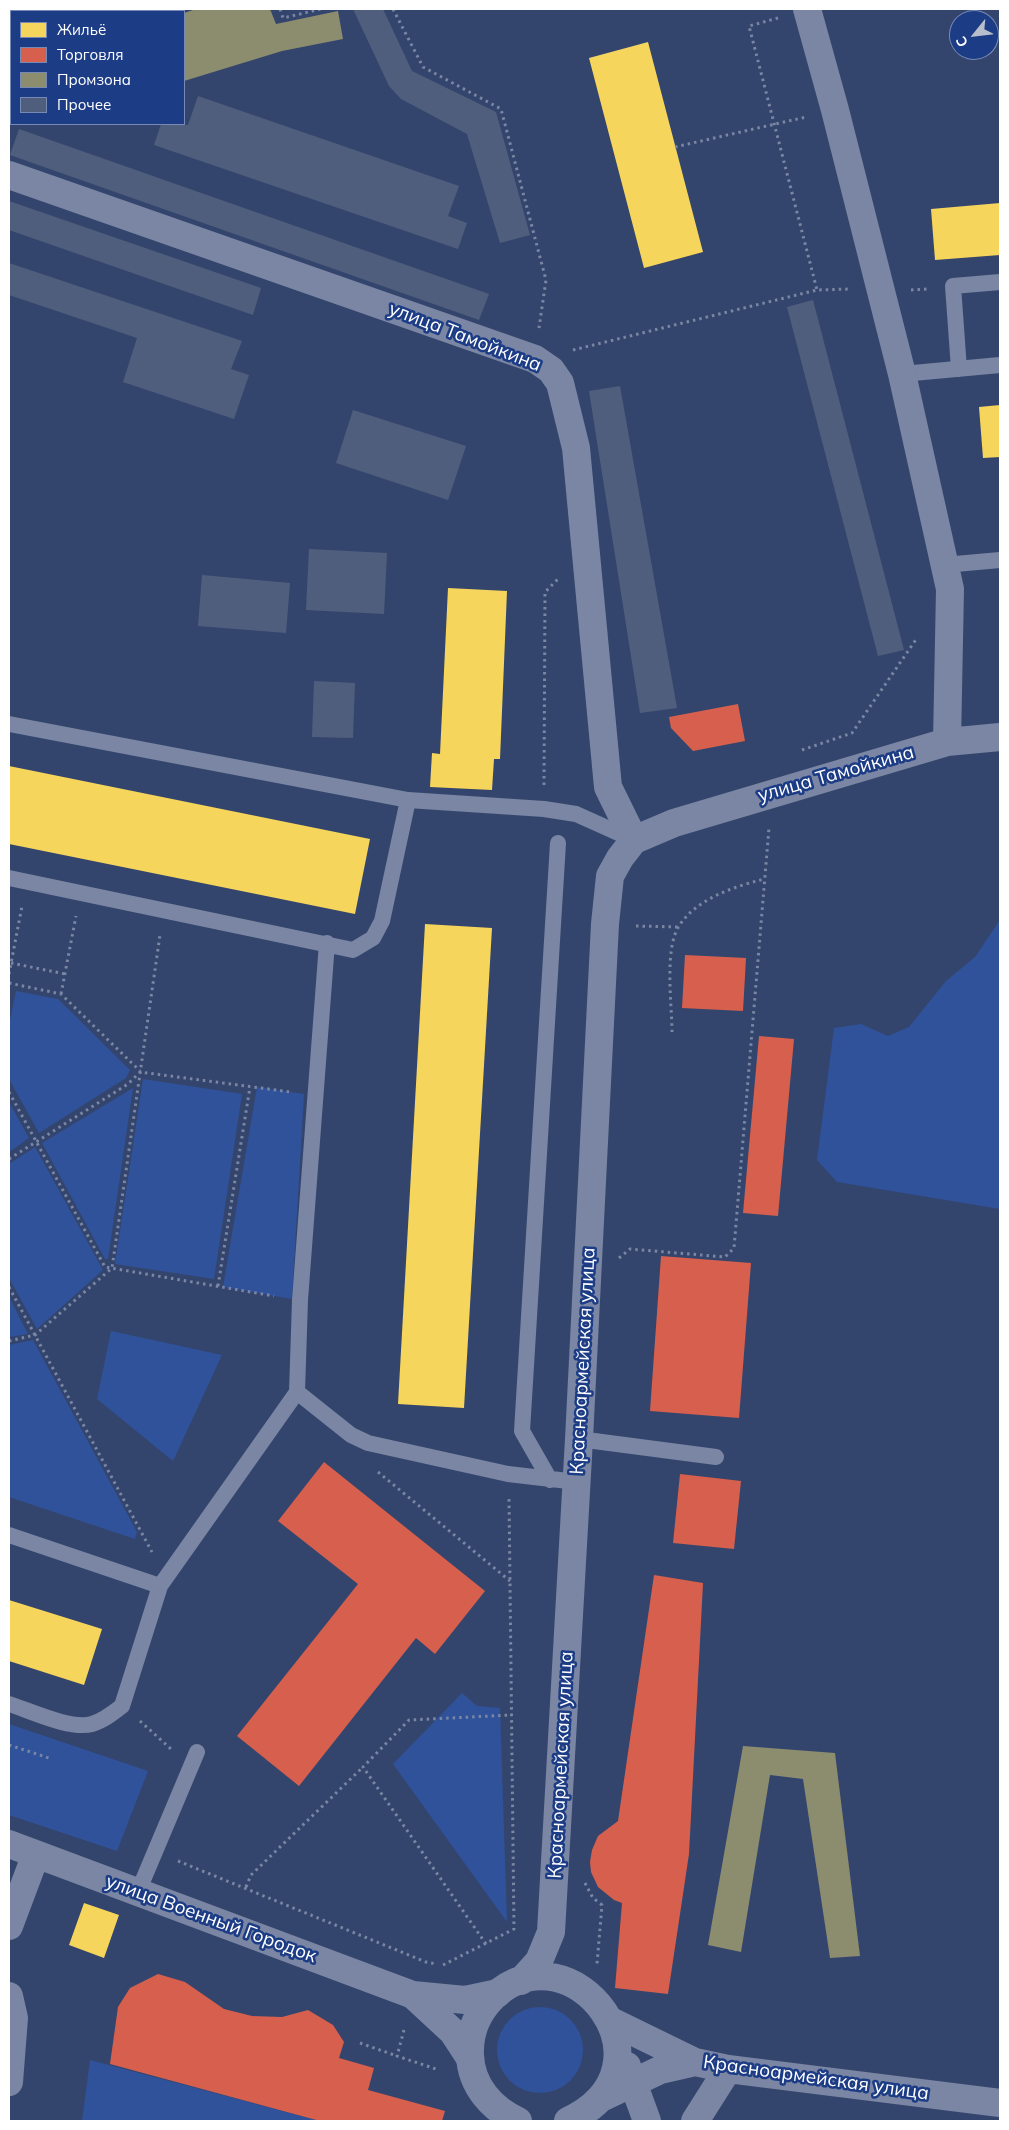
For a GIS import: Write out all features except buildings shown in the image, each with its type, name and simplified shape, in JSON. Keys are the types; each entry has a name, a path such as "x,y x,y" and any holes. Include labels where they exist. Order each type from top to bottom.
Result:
{"street":[{"path":"797,12 835,110 902,374 950,589 947,742"},
{"name":"улица Тамойкина","path":"9,175 535,360 551,370 560,382 576,448 608,787 634,840"},
{"name":"улица Тамойкина","path":"674,823 947,742 1000,737"},
{"name":"Красноармейская улица","path":"551,1932 577,1482 604,924 610,876 620,858 634,840 674,823"},
{"name":"улица Военный Городок","path":"9,1844 414,1995"},
{"path":"9,1926 36,1854"},
{"path":"551,1932 562,1963 586,1980 590,1995 602,2007 634,2082 648,2121"},
{"path":"518,2121 502,2113 486,2098 474,2079 470,2058 473,2029 488,2003 510,1987 539,1961 551,1932"},
{"path":"414,1995 465,2000 549,1978 586,1980"},
{"path":"414,1995 453,2032 470,2058"},
{"path":"9,1996 14,2018 9,2082"},
{"path":"584,2111 613,2076 617,2052 613,2031"},
{"name":"Красноармейская улица","path":"613,2031 695,2062 728,2069 1000,2103"},
{"path":"584,2111 634,2082 660,2070 695,2062"},
{"path":"695,2121 728,2069"},
{"path":"584,2111 622,2108 629,2110 640,2121"}],"lane":[{"path":"959,369 953,286 1000,282"},
{"path":"902,374 1000,365"},
{"path":"944,565 1000,560"},
{"path":"9,724 408,800 544,809 576,814 634,840"},
{"path":"9,878 327,943 353,950 373,938 382,921 408,800"},
{"path":"550,1480 522,1431 558,844"},
{"path":"9,1704 75,1725 91,1724 106,1718 122,1706 160,1586 297,1392 300,1300 327,943"},
{"path":"297,1392 351,1435 368,1443 508,1474 577,1482"},
{"path":"579,1439 716,1457"},
{"path":"9,1535 160,1586"},
{"path":"138,1892 194,1759"}],"path":[{"path":"280,9 283,18 320,9"},
{"path":"393,9 422,67 501,109 546,280 535,360 817,290 750,26 797,12"},
{"path":"675,147 835,110"},
{"path":"544,809 545,592 586,550"},
{"path":"799,751 852,733 919,634"},
{"path":"617,1260 630,1249 725,1257 734,1248 769,825"},
{"path":"672,1032 671,952 678,927 696,907 720,894 765,879"},
{"path":"9,974 27,882"},
{"path":"61,994 81,893"},
{"path":"9,1341 35,1336 112,1268 164,910"},
{"path":"633,926 678,927"},
{"path":"11,963 65,974"},
{"path":"9,983 61,994 140,1072 314,1095"},
{"path":"9,1158 128,1084 140,1072"},
{"path":"218,1286 250,1087"},
{"path":"9,1092 104,1267 300,1300"},
{"path":"9,1287 156,1559 160,1586"},
{"path":"375,1469 511,1582"},
{"path":"122,1706 194,1759"},
{"path":"246,1887 251,1875 409,1720 512,1715"},
{"path":"9,1745 49,1758"},
{"path":"154,1851 426,1962 445,1965 486,1944 363,1767"},
{"path":"583,1878 593,1898 602,1905 586,1980"},
{"path":"397,2056 414,1995"},
{"path":"360,2043 438,2070 442,2077"}],"shaded area":[{"path":"1000,920 1000,1209 837,1182 817,1160 834,1028 861,1024 888,1036 909,1027 946,981 975,957"},
{"path":"16,991 58,999 130,1070 126,1078 39,1133 9,1079 9,1025"},
{"path":"143,1079 242,1094 214,1279 115,1264"},
{"path":"257,1087 304,1094 292,1299 223,1287"},
{"path":"133,1088 108,1259 105,1259 42,1143"},
{"path":"9,1102 29,1138 9,1152"},
{"path":"35,1147 103,1270 37,1329 9,1278 9,1164"},
{"path":"9,1297 28,1334 9,1337"},
{"path":"111,1331 222,1355 173,1461 97,1399"},
{"path":"33,1340 137,1532 135,1539 9,1497 9,1345"},
{"path":"462,1693 477,1706 500,1708 507,1922 393,1764"},
{"path":"9,1724 148,1771 117,1851 9,1815"},
{"path":"532,2007 548,2007 557,2010 571,2019 580,2033 583,2050 580,2067 571,2081 557,2090 548,2093 532,2093 516,2086 504,2074 497,2058 497,2042 504,2026 516,2014"},
{"path":"90,2060 320,2121 82,2121"}]}
